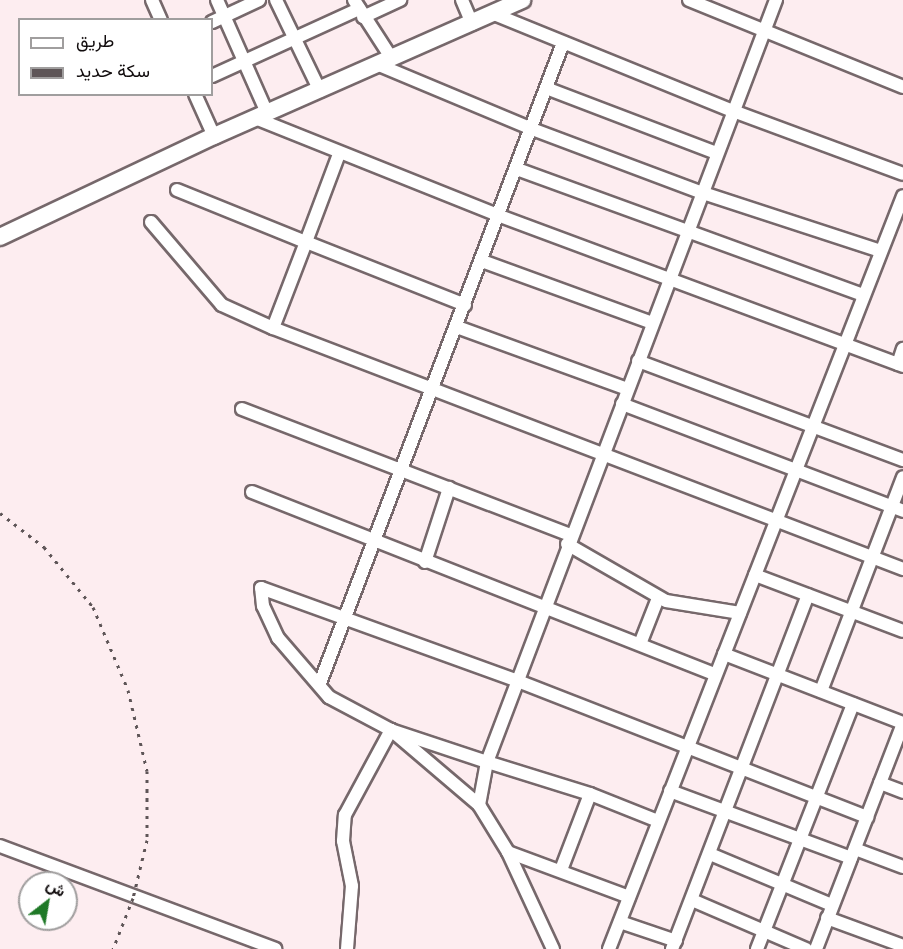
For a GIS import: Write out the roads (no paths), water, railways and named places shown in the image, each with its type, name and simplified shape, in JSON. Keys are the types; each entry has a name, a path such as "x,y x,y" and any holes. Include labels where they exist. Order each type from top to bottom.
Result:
{"main road":[{"path":"0,237 214,136 522,0"}],"street":[{"path":"153,0 160,18"},
{"path":"217,0 245,62 261,116 339,154 900,365 903,349"},
{"path":"213,22 259,0"},
{"path":"276,0 320,91"},
{"path":"213,76 359,9 400,0"},
{"path":"462,0 472,24"},
{"path":"689,0 903,87"},
{"path":"479,805 486,762 700,192 776,0"},
{"path":"359,9 385,62 532,129 700,192 880,251"},
{"path":"494,14 733,111 903,174"},
{"path":"320,684 404,471 563,43"},
{"path":"546,88 716,153"},
{"path":"196,96 214,136"},
{"path":"273,328 339,154"},
{"path":"517,169 863,295"},
{"path":"177,190 465,305"},
{"path":"609,949 903,196"},
{"path":"151,222 222,305 273,328 434,391 603,453 903,569"},
{"path":"482,261 652,323"},
{"path":"457,327 627,389"},
{"path":"638,361 903,460"},
{"path":"622,404 897,508"},
{"path":"242,409 449,488 569,540 658,598 683,606 740,613"},
{"path":"820,691 872,557 897,508 903,477"},
{"path":"425,562 449,488"},
{"path":"252,492 376,543 715,674"},
{"path":"755,575 903,631"},
{"path":"658,821 590,794 391,730 329,697 279,638 267,617 260,590 265,588 348,617 867,817"},
{"path":"620,922 674,945 808,595"},
{"path":"640,644 658,598"},
{"path":"724,654 903,724 816,949"},
{"path":"757,949 852,704"},
{"path":"391,730 479,805 508,852 553,949"},
{"path":"347,949 352,886 343,841 345,815 391,730"},
{"path":"880,783 903,792"},
{"path":"670,791 799,840 903,867"},
{"path":"561,870 590,794"},
{"path":"0,846 275,949"},
{"path":"508,852 629,897"},
{"path":"710,854 832,906"},
{"path":"692,900 806,949"},
{"path":"827,918 903,946"}],"railway":[{"path":"0,513 44,547 93,607 128,690 147,771 147,840 133,898 113,949"}]}
